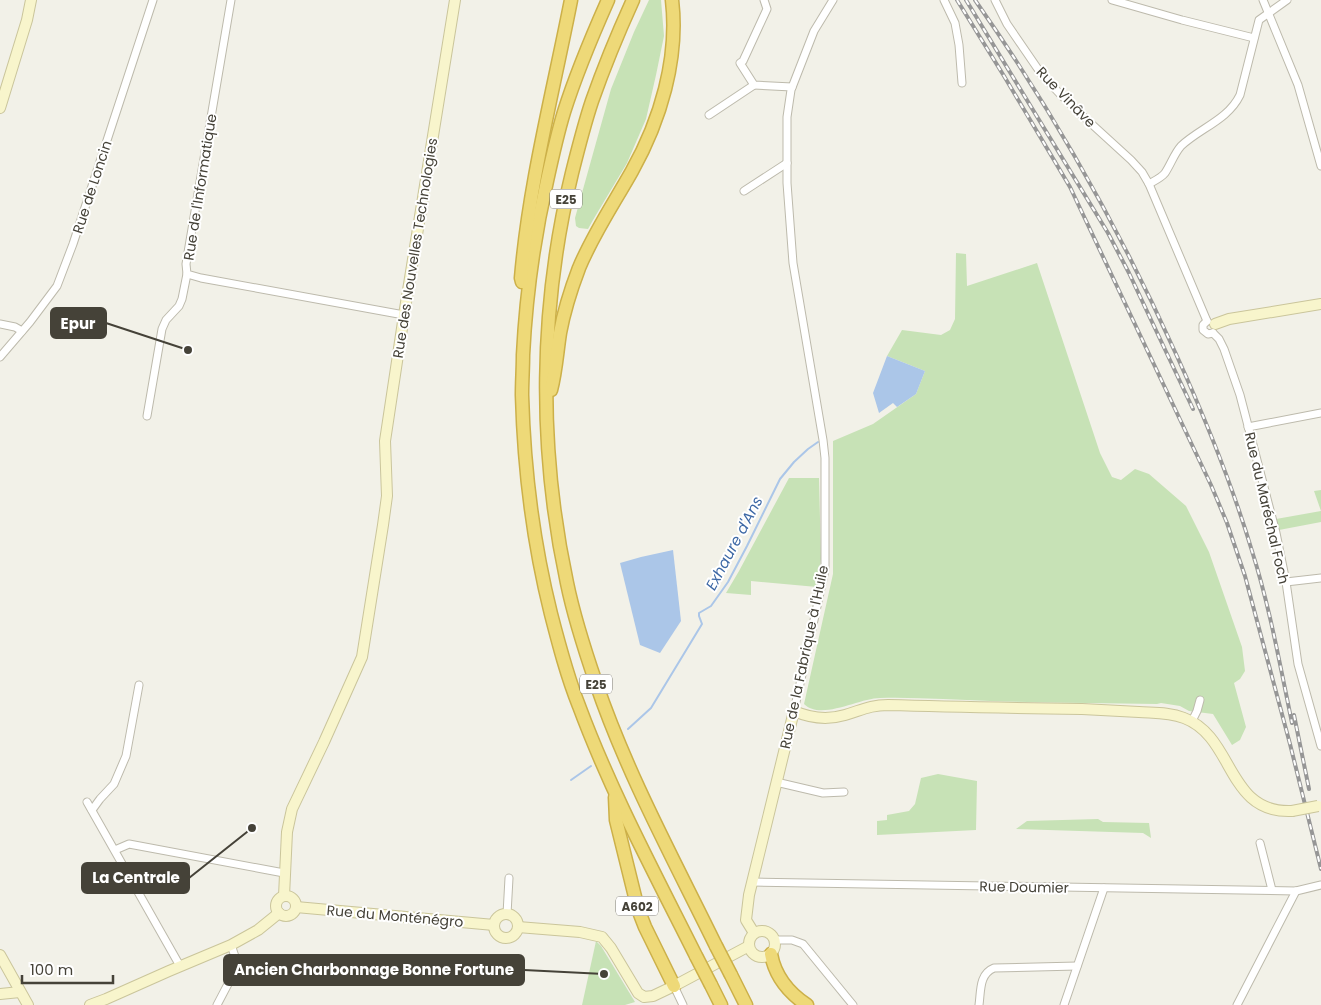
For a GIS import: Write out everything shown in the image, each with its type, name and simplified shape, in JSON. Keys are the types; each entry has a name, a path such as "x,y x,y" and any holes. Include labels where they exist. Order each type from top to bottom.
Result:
{"highway":[{"path":"527,298 521,278 524,245 532,192 571,0"},
{"name":"E25","path":"608,0 564,113 540,214 525,316 522,393 525,458 538,555 560,649 578,704 614,789 721,1005"},
{"name":"E25","path":"633,0 591,102 564,207 555,261 549,312 546,409 556,520 567,585 580,635 608,716 632,774 746,1005"},
{"path":"546,409 554,381 560,334 570,292 590,245 645,147 661,105 668,78 671,54 673,31 672,0"},
{"name":"A602","path":"614,789 616,820 638,909 674,986"},
{"path":"766,956 776,985 792,1005"},
{"path":"766,956 772,962 790,992 807,1005"}],"street":[{"path":"0,108 27,20 31,0"},
{"name":"Rue de Loncin","path":"0,357 58,286 74,244 153,0"},
{"name":"Rue de l'Informatique","path":"231,0 186,264 187,274 404,315"},
{"name":"Rue des Nouvelles Technologies","path":"284,896 286,832 292,809 362,657 387,496 385,440 455,0"},
{"path":"754,85 740,64 744,62 767,9 764,0"},
{"name":"Rue de la Fabrique à l'Huile","path":"754,934 746,920 752,882 794,711 825,570 824,440 794,264 787,183 787,117 792,87 814,31 833,0"},
{"path":"944,0 955,23 962,83"},
{"name":"Rue Vinâve","path":"995,0 1007,24 1042,74 1066,100 1142,172 1212,326"},
{"path":"1112,0 1254,38"},
{"path":"1263,0 1298,85 1321,166"},
{"path":"1149,184 1164,174 1182,146 1230,111 1240,95 1258,20 1287,0"},
{"path":"708,115 754,85 792,87"},
{"path":"744,191 787,164"},
{"path":"147,416 162,329 166,320 182,299 187,274"},
{"path":"1212,326 1230,319 1321,304"},
{"path":"0,324 22,331"},
{"name":"Rue du Maréchal Foch","path":"1212,326 1231,366 1276,533 1286,582 1298,664 1321,746"},
{"path":"1248,427 1321,413"},
{"path":"1286,582 1321,578"},
{"path":"92,810 114,784 126,756 139,685"},
{"path":"1192,722 1200,700"},
{"path":"794,711 812,717 824,718 838,717 878,705 1107,710 1176,715 1192,722 1211,738 1240,786 1262,806 1281,811 1292,811 1319,805"},
{"path":"776,782 823,793 844,792"},
{"path":"87,802 180,966"},
{"path":"1260,843 1272,890"},
{"path":"115,850 129,844 284,873"},
{"path":"507,914 509,878"},
{"name":"Rue Doumier","path":"752,882 1296,891 1321,885"},
{"path":"1064,1005 1104,888"},
{"path":"1237,1005 1296,891"},
{"path":"284,896 292,898 296,907 293,913 284,916 278,913 276,904 284,896"},
{"name":"Rue du Monténégro","path":"296,907 494,925 496,933 506,938 514,935 518,927 580,932 602,937 638,993 644,997 653,996 674,986"},
{"path":"90,1005 231,945 258,930 278,913"},
{"path":"494,925 498,916 507,914 516,919 518,927"},
{"path":"761,930 773,936 775,940 775,946 766,956 754,954 749,946 751,937 761,930"},
{"path":"775,940 792,940 803,944 853,1005"},
{"path":"217,1005 238,965 231,945"},
{"path":"683,1005 674,986 749,946"},
{"path":"0,955 28,1005"},
{"path":"979,1005 983,978 988,971 994,968 1077,966"},
{"path":"0,994 20,992"}],"green space":[{"path":"649,0 661,0 664,36 646,119 627,163 588,229 579,228 576,226 575,218 611,89"},
{"path":"956,253 966,254 967,286 1037,263 1100,453 1112,477 1121,480 1135,469 1149,474 1186,506 1209,552 1242,647 1245,671 1240,679 1234,683 1246,727 1240,740 1232,745 1213,714 1189,711 1180,706 1161,703 1053,703 880,698 830,710 811,709 804,704 833,574 833,441 873,424 916,394 925,371 887,356 902,330 941,335 950,330 955,319"},
{"path":"789,478 819,478 821,559 817,587 751,581 751,595 726,593 739,571"},
{"path":"1321,490 1321,511 1314,491"},
{"path":"1321,511 1321,522 1279,530 1276,519"},
{"path":"938,774 977,781 976,830 877,835 877,821 887,820 887,815 909,811 915,804 921,778"},
{"path":"1098,819 1103,822 1149,823 1151,838 1143,833 1016,829 1027,821"},
{"path":"596,941 601,946 635,1002 625,1005 582,1005"}],"water":[{"path":"887,356 925,371 916,394 897,407 893,403 879,413 873,393"},
{"path":"673,550 681,621 660,653 640,645 620,563"}],"waterway":[{"name":"Exhaure d'Ans","path":"628,729 651,708 702,624 699,613 711,606 728,582 780,479 794,462 818,442"},
{"name":"Exhaure d'Ans","path":"571,780 591,766"}],"railway":[{"path":"957,0 1070,187 1211,485 1227,523 1245,576 1321,869"},
{"path":"966,0 1108,233 1129,273 1193,409"},
{"path":"975,0 1004,42 1084,172 1132,262 1187,378 1227,476 1252,551 1269,615 1292,723"},
{"path":"1294,715 1309,789"}],"place":[{"name":"Epur","path":"188,350"},
{"name":"La Centrale","path":"252,828"},
{"name":"Ancien Charbonnage Bonne Fortune","path":"604,974"}]}
